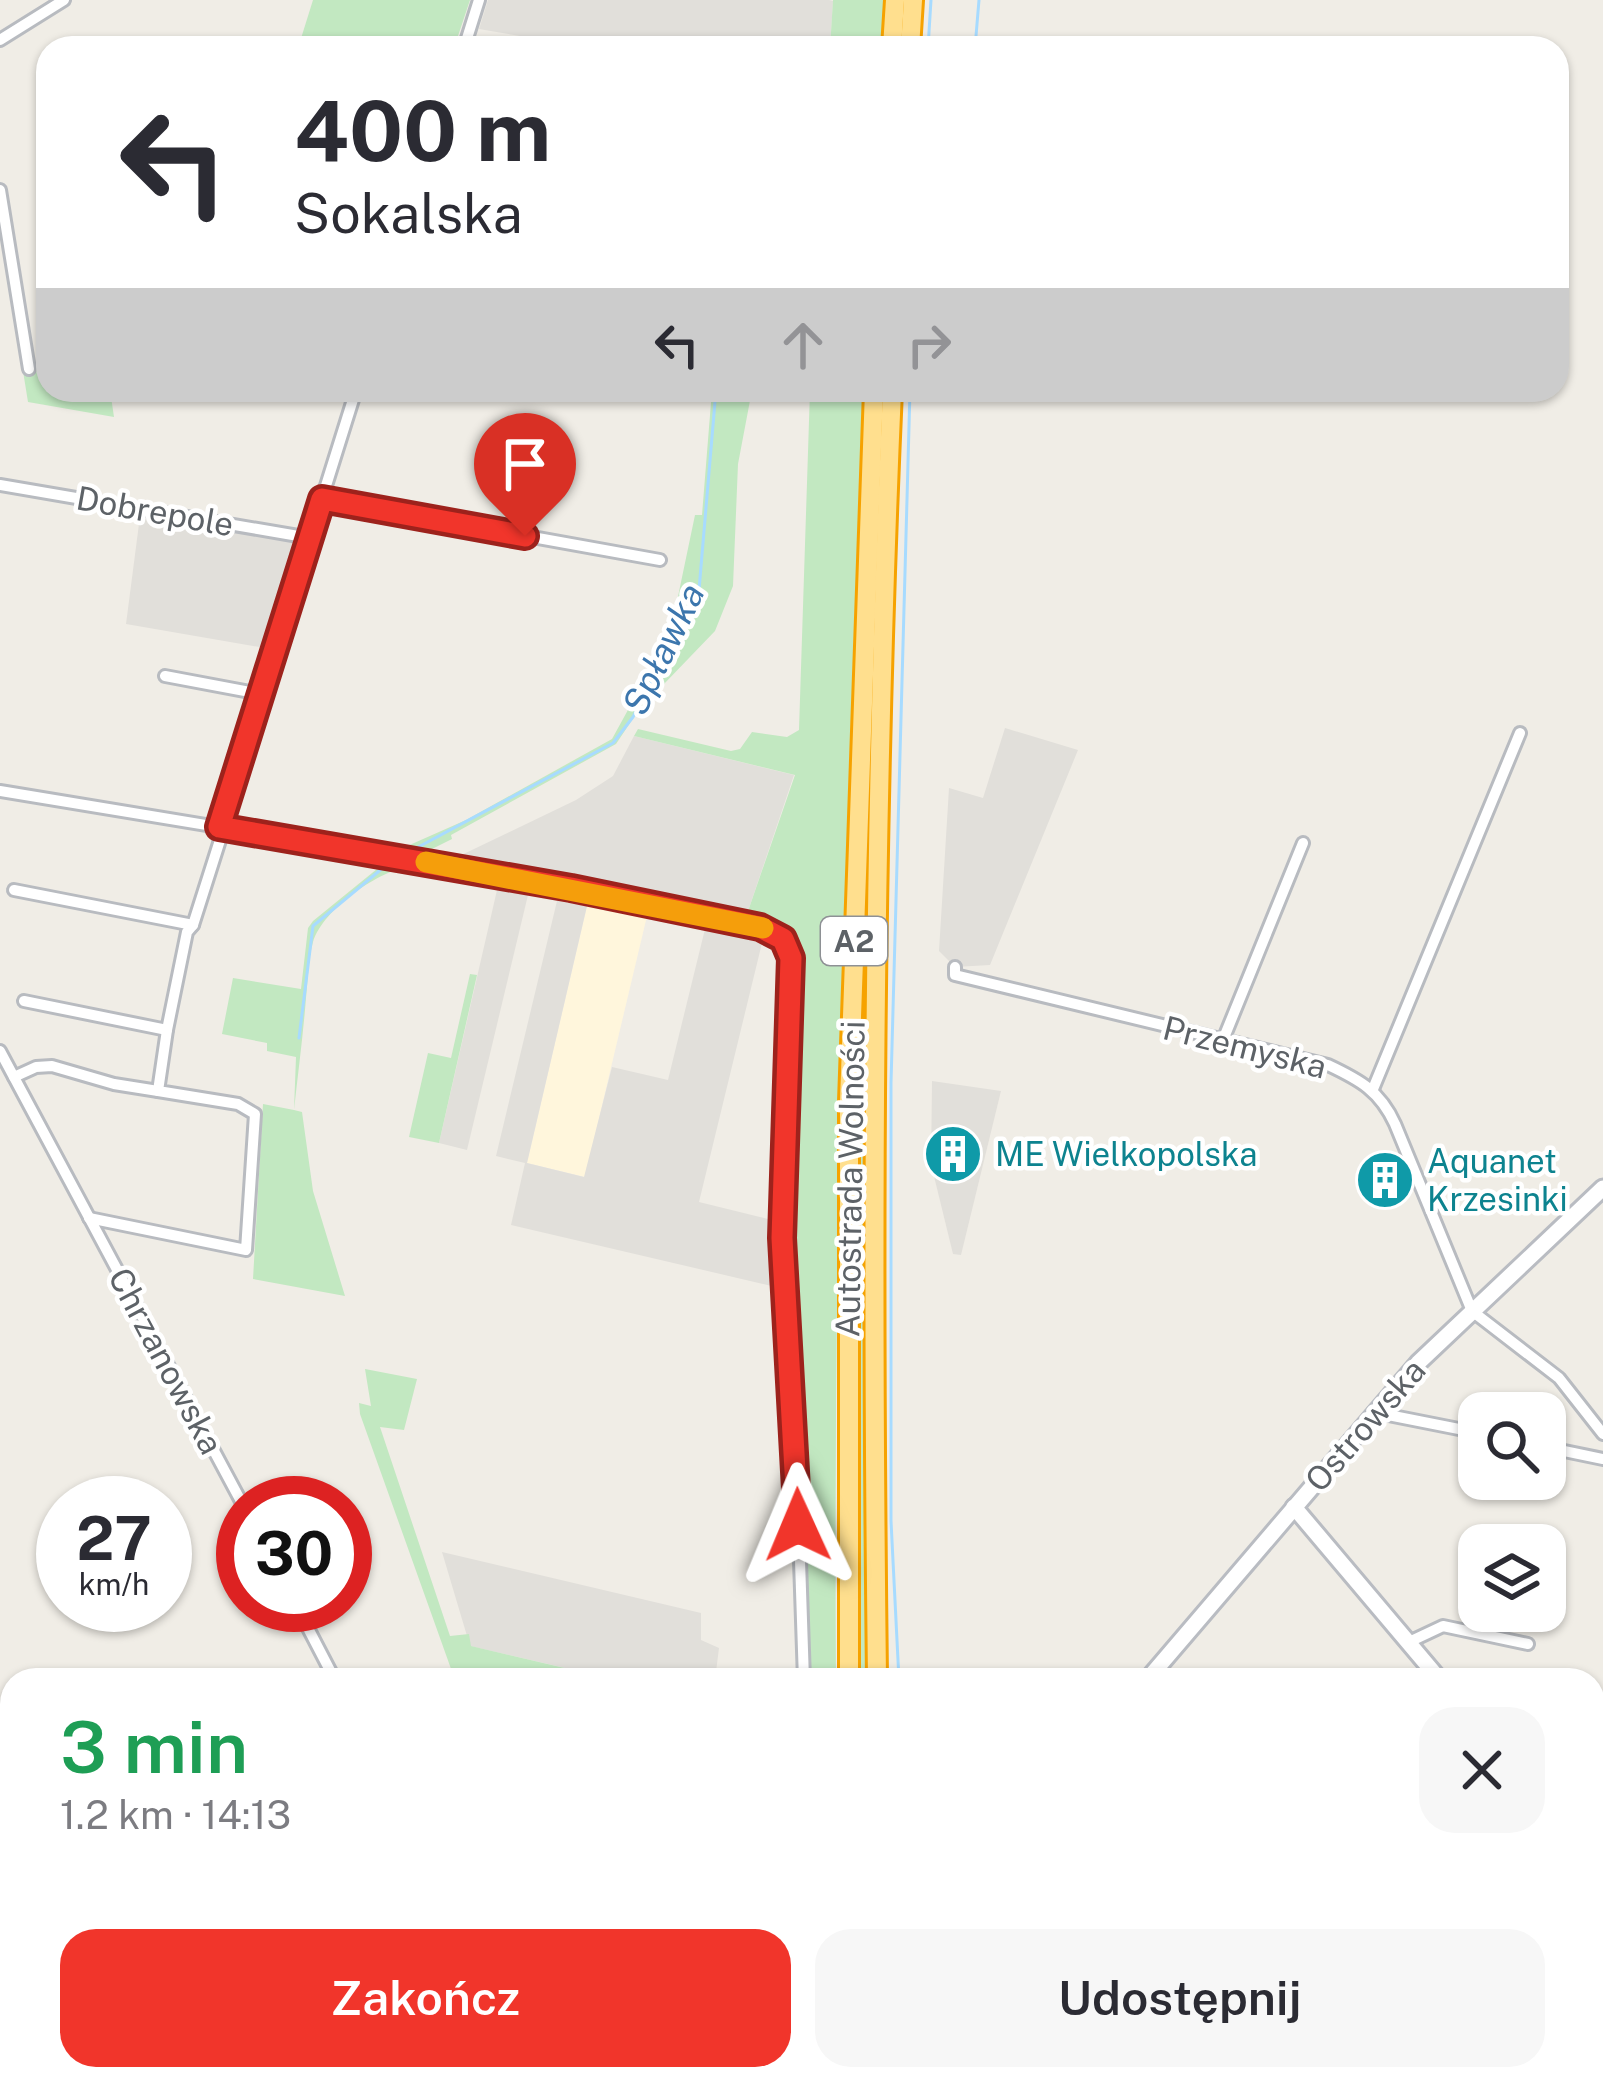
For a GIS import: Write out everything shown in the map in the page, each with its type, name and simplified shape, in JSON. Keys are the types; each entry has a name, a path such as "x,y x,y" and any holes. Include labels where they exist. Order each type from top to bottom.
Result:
{"highway":[{"path":"893,36 895,0"},
{"path":"911,36 913,0"},
{"name":"Autostrada Wolności","path":"849,1668 849,1084 874,402"},
{"name":"Autostrada Wolności","path":"877,1668 880,730 892,402"},
{"path":"875,1526 890,1668"}],"street":[{"path":"0,40 43,7 64,0"},
{"path":"468,36 478,0"},
{"path":"0,190 29,369"},
{"path":"14,1077 36,1066 52,1066 158,1091 187,932 194,925 221,837 219,827 352,402"},
{"name":"Dobrepole","path":"0,485 310,538"},
{"path":"322,499 660,560"},
{"path":"165,676 261,694"},
{"path":"1520,733 1373,1089 1395,1124 1472,1311 1559,1378 1603,1434"},
{"path":"0,791 541,883 760,927 783,939 791,958 782,1238 796,1441 804,1668"},
{"path":"1223,1040 1303,843"},
{"path":"14,890 194,925"},
{"name":"Przemyska","path":"955,967 955,975 1328,1065 1373,1089"},
{"path":"24,1001 167,1030"},
{"name":"Chrzanowska","path":"0,1051 227,1476"},
{"name":"Chrzanowska","path":"89,1218 246,1250 255,1114 238,1104 158,1091"},
{"name":"Ostrowska","path":"1157,1668 1373,1412 1603,1188"},
{"path":"1373,1412 1458,1429"},
{"path":"1566,1450 1600,1454"},
{"path":"1294,1507 1431,1668"},
{"path":"1409,1642 1442,1626 1528,1644"},
{"path":"310,1632 329,1668"}],"shaded area":[{"path":"488,0 833,1 831,36 520,36 479,29"},
{"path":"140,516 298,542 265,648 126,624"},
{"path":"1005,728 1078,750 990,965 955,967 939,951 949,788 983,798"},
{"path":"634,736 794,775 746,917 451,860 576,800 613,776"},
{"path":"497,890 528,895 467,1150 439,1143"},
{"path":"557,901 587,906 527,1163 584,1177 612,1067 668,1080 705,929 762,943 699,1202 776,1221 776,1287 511,1225 525,1163 496,1156"},
{"path":"587,906 647,916 585,1177 527,1163"},
{"path":"932,1081 1001,1091 961,1255 953,1254 931,1164"},
{"path":"442,1552 701,1613 701,1640 719,1648 716,1668 565,1668 470,1646"}],"green space":[{"path":"313,0 470,0 458,36 302,36"},
{"path":"833,0 884,0 882,36 831,36"},
{"path":"36,369 36,402 112,402 114,417 28,402 23,371"},
{"path":"711,402 750,402 738,464 733,586 715,631 664,684 647,712 638,711 616,744 451,835 452,839 428,856 396,851 466,820 612,739 684,608 676,606 695,515 702,515"},
{"path":"810,402 864,402 842,1035 836,1668 809,1668 790,1284 794,954 780,931 746,917 795,775 634,736 638,729 731,751 740,749 752,732 787,737 799,730"},
{"path":"880,402 885,402 870,1668 856,1668 856,1058"},
{"path":"388,860 413,866 385,874 354,893 319,929 310,956 294,1110 296,1057 267,1051 267,1043 222,1034 233,978 301,989 308,928 313,921"},
{"path":"470,974 477,975 439,1143 409,1137 428,1053 451,1058"},
{"path":"263,1104 302,1112 313,1191 345,1296 253,1279"},
{"path":"365,1369 417,1379 404,1430 380,1427 450,1636 469,1634 471,1646 565,1668 451,1668 360,1414 359,1403 371,1406"}],"waterway":[{"path":"929,36 931,0"},
{"name":"Spławka","path":"976,36 979,0"},
{"name":"Spławka","path":"407,853 613,743 633,717 699,590 715,402"},
{"path":"898,1668 891,1521 891,1083 910,402"},
{"name":"Spławka","path":"299,1038 313,926 390,862"}],"slow traffic":[{"path":"426,862 763,928"}],"place":[{"name":"ME Wielkopolska","path":"953,1154"},
{"name":"Aquanet Krzesinki","path":"1385,1180"}],"route":[{"path":"525,536 322,499 219,827 607,895 760,927 783,939 791,958 782,1238 798,1525"}]}
